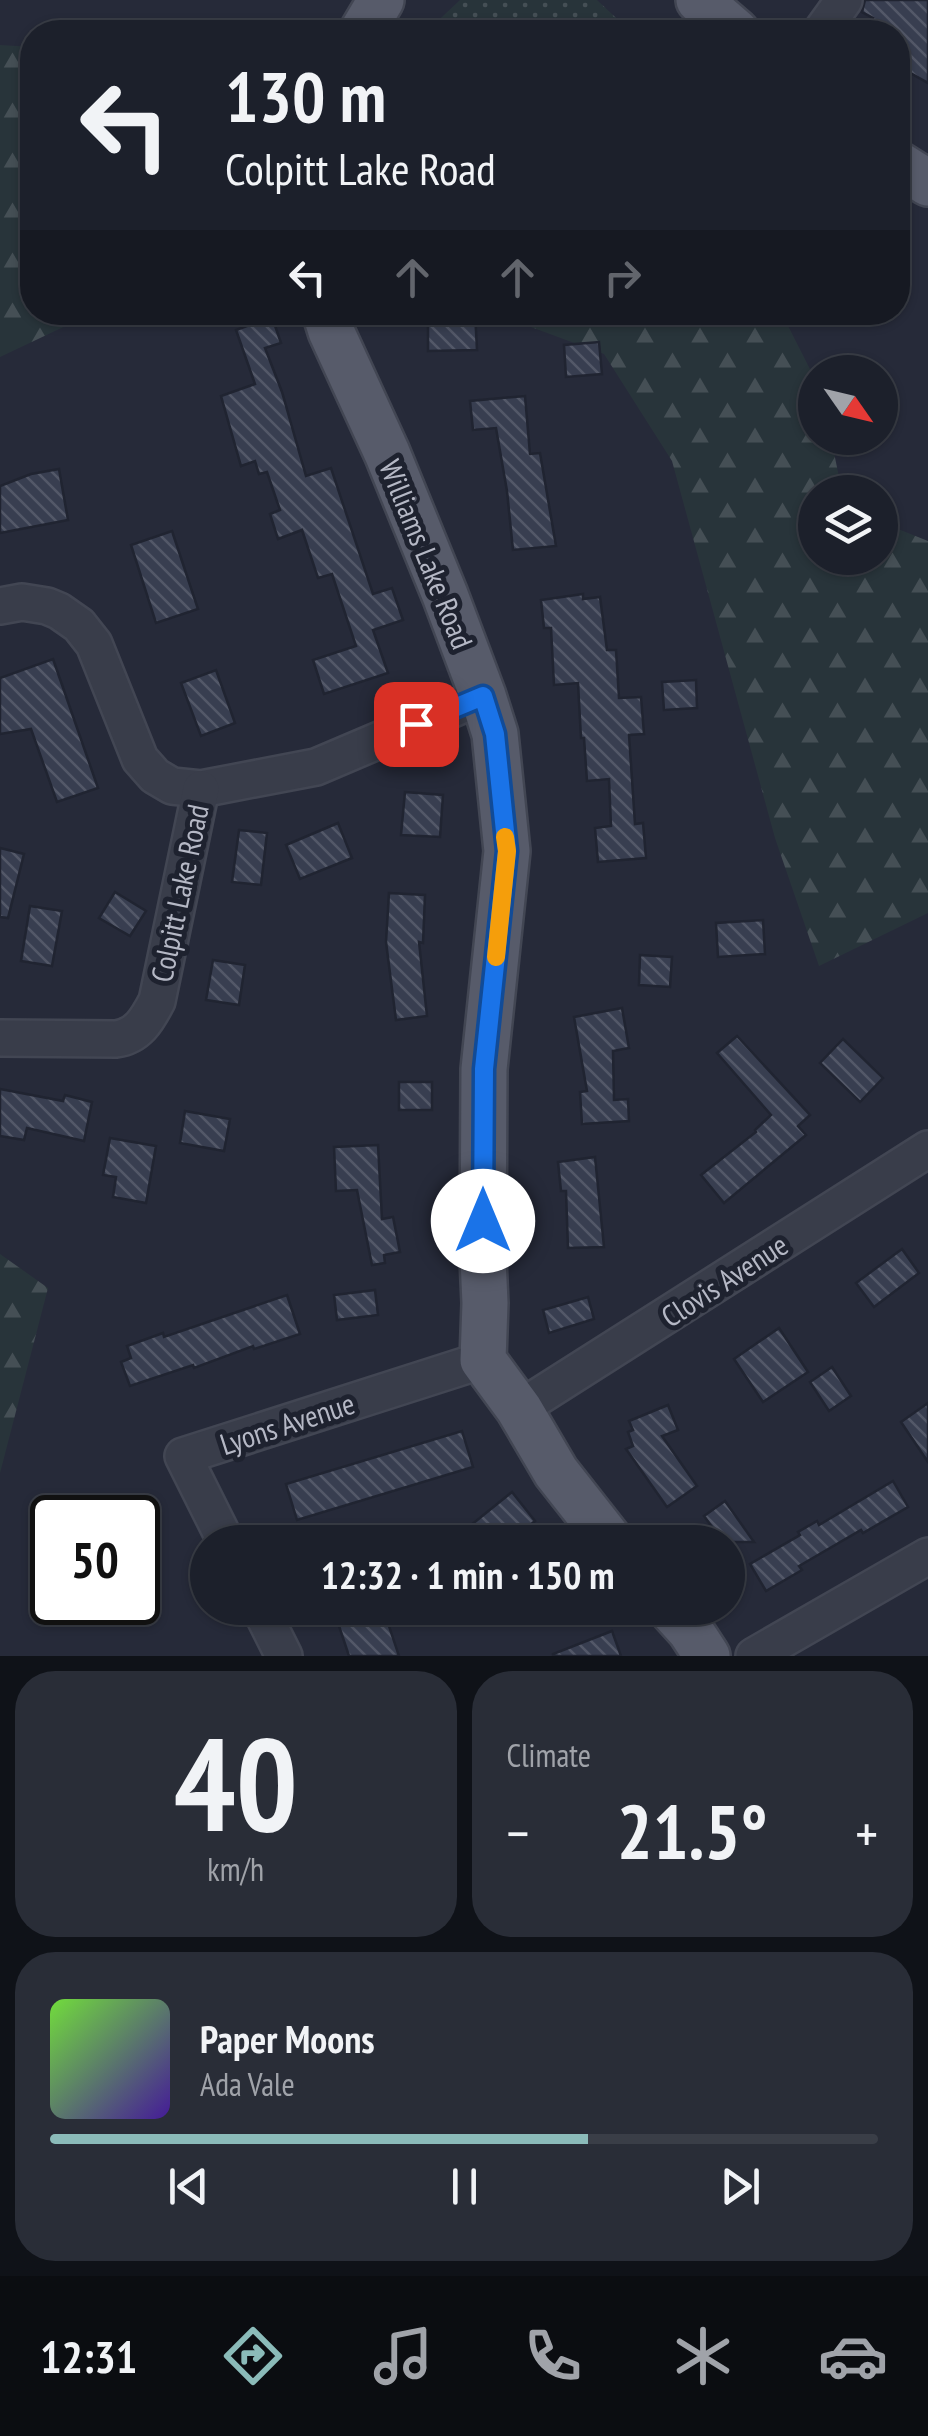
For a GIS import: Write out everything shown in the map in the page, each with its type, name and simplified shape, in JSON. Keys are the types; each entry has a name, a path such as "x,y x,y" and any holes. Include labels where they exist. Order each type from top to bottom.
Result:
{"main road":[{"path":"700,0 721,20"},
{"name":"Williams Lake Road","path":"329,325 387,453 495,734 507,851 484,1069 483,1360"},
{"path":"483,1360 595,1525"},
{"path":"685,1625 707,1656"}],"street":[{"path":"0,606 22,602 47,606 79,625 94,644 140,759 172,786 201,789"},
{"name":"Colpitt Lake Road","path":"0,1038 116,1040 130,1036 143,1024 157,1001 201,789 316,767 483,696"},
{"name":"Clovis Avenue","path":"519,1409 928,1149"},
{"name":"Lyons Avenue","path":"217,1525 182,1456 483,1360"},
{"path":"754,1656 928,1556"},
{"path":"268,1625 284,1656"}],"green space":[{"path":"460,0 597,0 618,20 439,20"},
{"path":"0,45 20,46 20,325 68,325 0,357"},
{"path":"525,325 788,325 803,355 798,355 798,455 834,455 839,475 798,475 798,575 898,575 898,529 928,541 928,913 819,966 775,838 672,461 604,354"},
{"path":"0,1254 48,1288 0,1473"}],"building":[{"path":"865,0 928,0 928,83 910,73 910,20 872,20 862,12"},
{"path":"250,325 275,325 281,343 265,348 306,476 331,468 373,594 392,588 403,620 373,630 388,673 324,694 313,660 356,646 332,574 318,578 302,530 278,539 270,514 280,510 267,472 259,474 255,461 241,466 221,396 255,384 236,330"},
{"path":"428,325 476,325 477,350 428,351"},
{"path":"599,342 602,374 566,377 564,345"},
{"path":"525,396 530,454 540,453 556,546 513,550 496,428 473,430 470,401"},
{"path":"59,469 68,520 0,533 0,486"},
{"path":"172,531 198,609 156,623 131,545"},
{"path":"583,594 583,599 600,597 607,650 616,650 619,698 641,697 644,734 629,735 635,824 643,823 646,858 598,862 595,828 611,826 609,779 587,781 578,683 554,685 551,628 544,628 541,600"},
{"path":"53,659 98,788 57,802 31,729 0,734 0,678"},
{"path":"216,670 235,723 201,736 181,683"},
{"path":"696,680 697,708 664,710 662,682"},
{"path":"405,792 443,795 440,837 401,835"},
{"path":"338,823 352,858 300,879 286,845"},
{"path":"239,830 267,833 261,885 232,882"},
{"path":"0,848 24,854 8,918 0,917"},
{"path":"115,892 146,911 130,936 99,918"},
{"path":"389,893 425,895 423,943 419,942 427,1016 396,1020 386,942"},
{"path":"30,906 62,911 52,966 21,961"},
{"path":"763,920 765,954 718,957 716,923"},
{"path":"640,955 672,957 670,987 639,985"},
{"path":"213,960 245,965 239,1005 206,1000"},
{"path":"622,1008 629,1048 613,1051 614,1100 628,1099 629,1121 582,1124 580,1092 587,1091 574,1017"},
{"path":"737,1036 810,1115 798,1126 806,1135 724,1203 701,1175 756,1132 771,1115 717,1053"},
{"path":"843,1039 883,1078 860,1102 820,1063"},
{"path":"399,1082 432,1082 432,1110 399,1110"},
{"path":"0,1089 63,1101 65,1095 92,1102 84,1141 27,1128 24,1140 0,1136"},
{"path":"185,1111 230,1119 224,1151 180,1143"},
{"path":"110,1138 156,1146 146,1203 113,1197 116,1177 103,1175"},
{"path":"378,1145 382,1219 393,1217 400,1252 384,1255 385,1263 372,1265 357,1190 336,1191 334,1147"},
{"path":"595,1157 604,1247 568,1248 566,1191 561,1191 558,1162"},
{"path":"902,1249 919,1273 874,1307 856,1283"},
{"path":"375,1290 378,1315 337,1320 334,1295"},
{"path":"287,1295 300,1334 130,1386 121,1362 131,1358 127,1346"},
{"path":"588,1297 594,1319 549,1333 543,1310"},
{"path":"779,1328 808,1372 763,1402 734,1359"},
{"path":"832,1367 851,1396 829,1411 810,1382"},
{"path":"928,1403 928,1462 901,1422"},
{"path":"668,1405 678,1430 662,1436 697,1486 667,1507 626,1449 633,1446 629,1421"},
{"path":"462,1431 473,1467 297,1520 286,1484"},
{"path":"893,1481 908,1507 799,1566 802,1570 766,1591 750,1564 800,1535 798,1532 817,1521 819,1525"},
{"path":"512,1492 535,1521 530,1525 471,1525"},
{"path":"725,1501 742,1525 711,1525 704,1516"},
{"path":"339,1625 389,1625 399,1656 349,1656"},
{"path":"612,1631 621,1656 553,1656 553,1654"}],"slow traffic":[{"path":"496,957 507,851 505,837"}],"route":[{"path":"416,724 483,696 495,734 507,851 484,1069 483,1221"}]}
